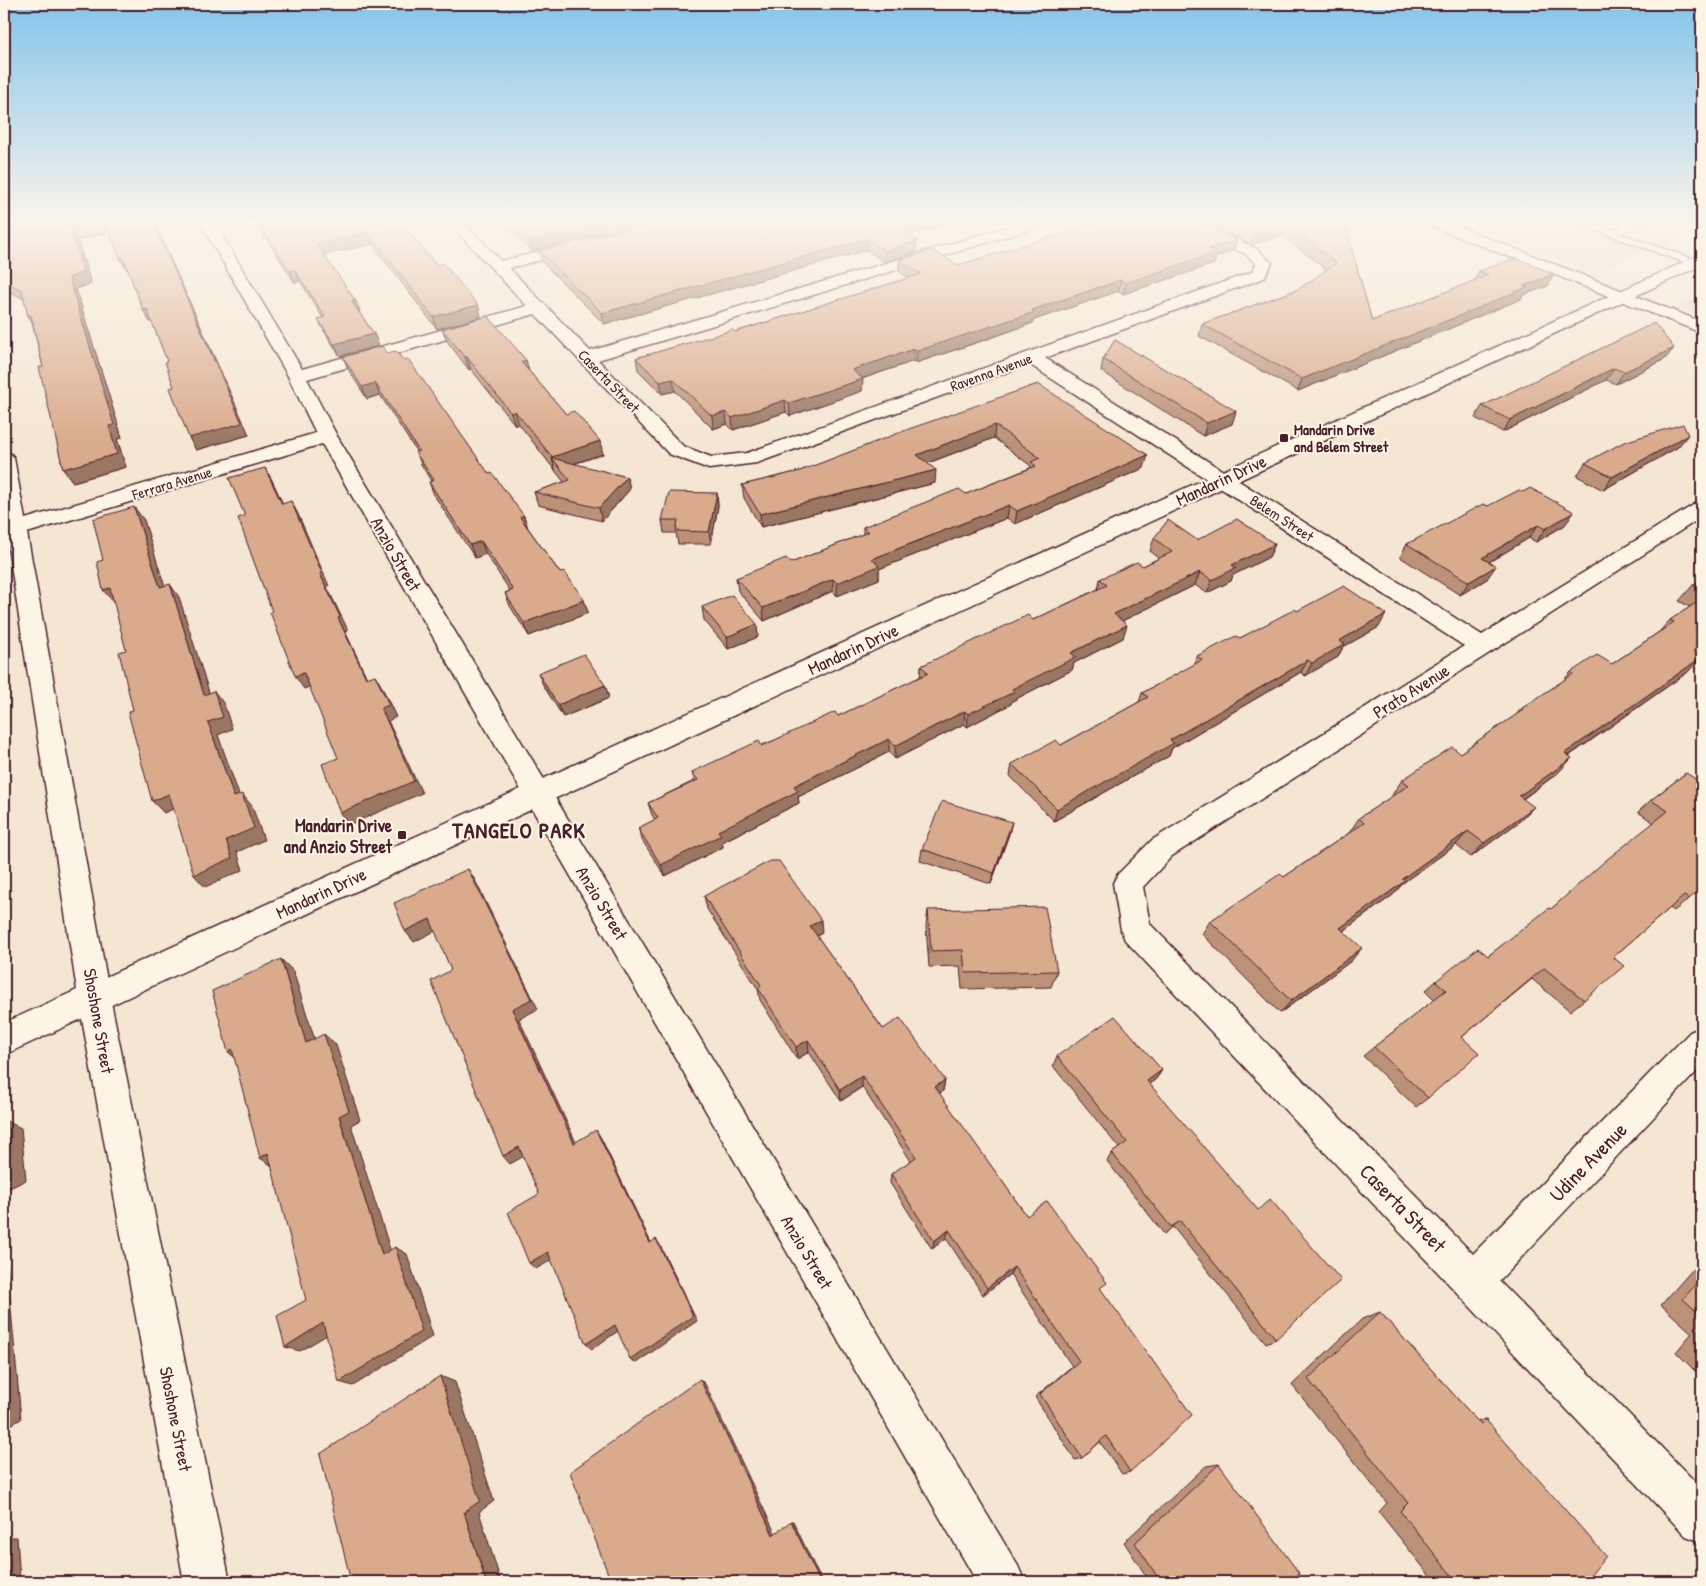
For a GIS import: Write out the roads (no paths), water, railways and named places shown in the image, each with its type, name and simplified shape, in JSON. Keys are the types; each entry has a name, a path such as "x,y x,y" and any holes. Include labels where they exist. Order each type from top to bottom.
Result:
{"street":[{"name":"Anzio Street","path":"250,296 297,376 327,436 1002,1582"},
{"name":"Caserta Street","path":"528,296 585,358 676,450 709,463"},
{"path":"585,358 792,296"},
{"name":"Ravenna Avenue","path":"709,463 750,460 1200,296"},
{"path":"1622,296 1702,328"},
{"name":"Mandarin Drive","path":"4,1039 1622,296"},
{"path":"297,376 539,308"},
{"name":"Belem Street","path":"1031,357 1482,646"},
{"name":"Ferrara Avenue","path":"16,529 327,436"},
{"name":"Shoshone Street","path":"4,458 94,997 207,1582"},
{"name":"Prato Avenue","path":"1128,883 1162,848 1702,508"},
{"name":"Caserta Street","path":"1128,883 1136,930 1702,1520"},
{"name":"Udine Avenue","path":"1473,1281 1702,1043"}],"place":[{"name":"Mandarin Drive and Belem Street","path":"1284,438"},
{"name":"Mandarin Drive and Anzio Street","path":"402,835"}],"district":[{"name":"TANGELO PARK","path":"519,830"}]}
